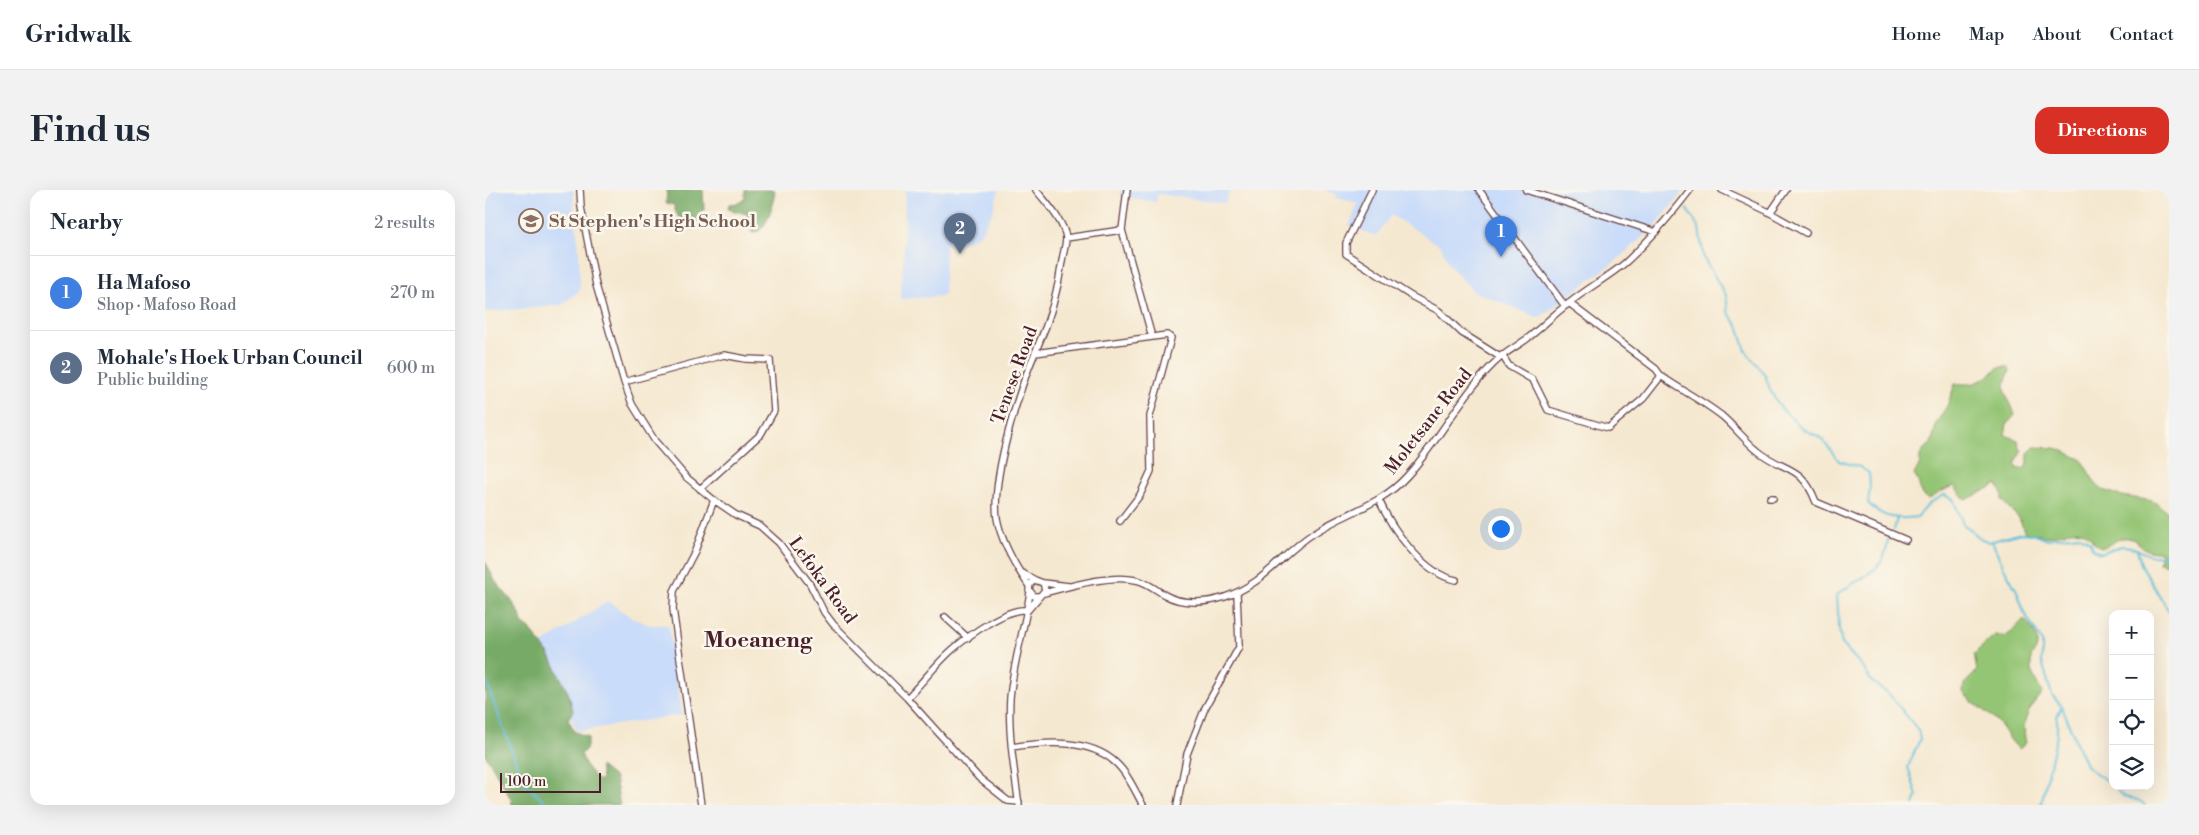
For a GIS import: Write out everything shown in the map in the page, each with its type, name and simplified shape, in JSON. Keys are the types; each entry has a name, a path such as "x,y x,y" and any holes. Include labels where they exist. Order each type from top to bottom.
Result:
{"street":[{"name":"Lefoka Road","path":"580,190 581,207 596,285 624,382 632,404 655,441 686,477 714,500 736,515 760,526 779,542 810,584 828,618 907,698 991,788 1008,801 1019,804"},
{"path":"1036,190 1053,212 1066,238 1122,230"},
{"path":"1127,190 1122,230 1152,337"},
{"path":"1372,190 1346,242 1346,254 1411,296 1439,310 1462,333 1501,356 1509,366 1533,380 1547,410 1608,428 1643,399 1661,376"},
{"path":"1479,190 1567,304 1655,369 1661,376 1718,413 1756,450 1773,462 1797,471 1812,492 1816,502 1906,540"},
{"path":"1526,190 1656,232"},
{"name":"Moletsane Road","path":"1041,594 1069,586 1135,579 1167,596 1192,602 1207,602 1237,593 1254,584 1265,576 1286,554 1314,533 1379,500 1407,476 1481,378 1501,356 1527,340 1567,304 1625,263 1656,232 1690,190"},
{"path":"1722,190 1806,232"},
{"path":"1770,213 1786,190"},
{"name":"Tenese Road","path":"1029,589 1022,573 1008,552 1001,534 997,516 998,479 1006,442 1035,353 1048,324 1059,286 1066,238"},
{"path":"1035,353 1167,335 1171,338 1150,416 1151,471 1140,495 1121,521"},
{"path":"624,382 724,355 746,359 770,360 774,411 761,434 701,489"},
{"path":"701,805 673,609 674,591 695,551 714,500"},
{"path":"1379,500 1390,523 1415,554 1445,578 1456,580"},
{"name":"Tenese Road","path":"1022,573 1035,580"},
{"path":"1019,804 1012,747 1010,698 1014,671 1029,610 1029,589 1035,580 1043,583 1045,588 1029,610"},
{"name":"Moletsane Road","path":"1043,583 1069,586"},
{"path":"1029,589 1034,596 1041,594"},
{"path":"1177,805 1187,754 1205,708 1239,647 1237,593"},
{"path":"907,698 951,651 968,638 1012,611 1020,608 1029,610"},
{"path":"945,616 968,638"},
{"path":"1012,747 1038,743 1089,748 1115,761 1123,770 1143,805"}],"shaded area":[{"name":"St Stephen's High School","path":"485,190 573,190 579,253 580,290 562,305 485,312"},
{"path":"905,190 999,190 993,211 980,234 964,243 945,245 944,296 901,299"},
{"path":"1120,190 1230,190 1225,203 1158,194 1156,202 1120,196"},
{"path":"1323,190 1683,191 1658,223 1617,260 1539,318 1473,291 1450,266 1441,246 1391,215 1376,236 1349,226 1358,203 1336,198 1337,194"},
{"path":"608,601 632,618 650,625 669,625 682,715 577,731 541,645"}],"green space":[{"path":"667,190 703,190 704,210 697,216 697,226 693,230 681,220 676,213 674,205 666,203"},
{"path":"745,190 775,190 766,223 762,228 752,233 747,214 728,209 729,204 739,203 745,198"},
{"path":"1999,367 2008,367 2010,371 2005,389 2015,415 2007,424 2005,435 2018,440 2019,448 2022,450 2015,464 2018,469 2024,469 2028,463 2028,453 2034,447 2056,448 2081,459 2095,483 2103,490 2122,496 2153,501 2169,513 2169,565 2159,563 2161,552 2149,551 2132,539 2121,538 2103,547 2097,545 2085,532 2077,530 2054,536 2025,533 2019,518 2002,501 2002,494 1997,484 1966,500 1954,486 1928,499 1922,495 1914,475 1920,463 1920,456 1924,449 1931,444 1937,422 1947,406 1955,384 1972,384 1986,378"},
{"path":"485,561 495,581 520,614 522,623 530,629 550,656 569,695 573,711 568,719 575,732 589,737 586,749 581,754 586,766 597,780 602,780 600,766 615,778 620,805 512,805 511,799 485,754"},
{"path":"2024,619 2036,637 2037,647 2031,656 2031,671 2042,693 2029,710 2024,729 2026,743 2019,749 1997,721 1963,692 1964,684 1977,671 1974,654 1995,635 2005,637 2008,635"}],"waterway":[{"path":"1687,209 1699,228 1704,259 1726,295 1728,312 1738,326 1746,351 1765,375 1771,392 1781,408 1802,428 1822,439 1839,461 1860,467 1869,473 1868,503 1873,508 1890,517 1917,517 1930,503 1944,495 1953,499 1963,524 1980,538 1989,542 2021,533 2033,534 2046,539 2079,535 2090,542 2093,549 2101,553 2124,546 2156,556 2169,553"},
{"path":"1894,530 1897,518"},
{"path":"1888,539 1886,551 1877,567 1837,595 1839,629 1842,644 1862,666 1872,682 1890,695 1918,730 1920,739 1908,767 1917,796 1914,805"},
{"path":"1992,541 2017,591 2024,612 2042,642 2042,662 2052,695 2062,707 2087,767 2109,782"},
{"path":"2137,549 2141,564 2169,612"},
{"path":"485,679 524,783 547,804 553,805"},
{"path":"2041,805 2057,735 2057,717 2061,708"},
{"path":"2118,790 2123,796 2140,801 2145,805"}],"place":[{"name":"St Stephen's High School","path":"531,221"},
{"name":"Mohale's Hoek Urban Council","path":"960,254"},
{"name":"Ha Mafoso","path":"1501,257"}],"district":[{"name":"Moeaneng","path":"758,639"}]}
